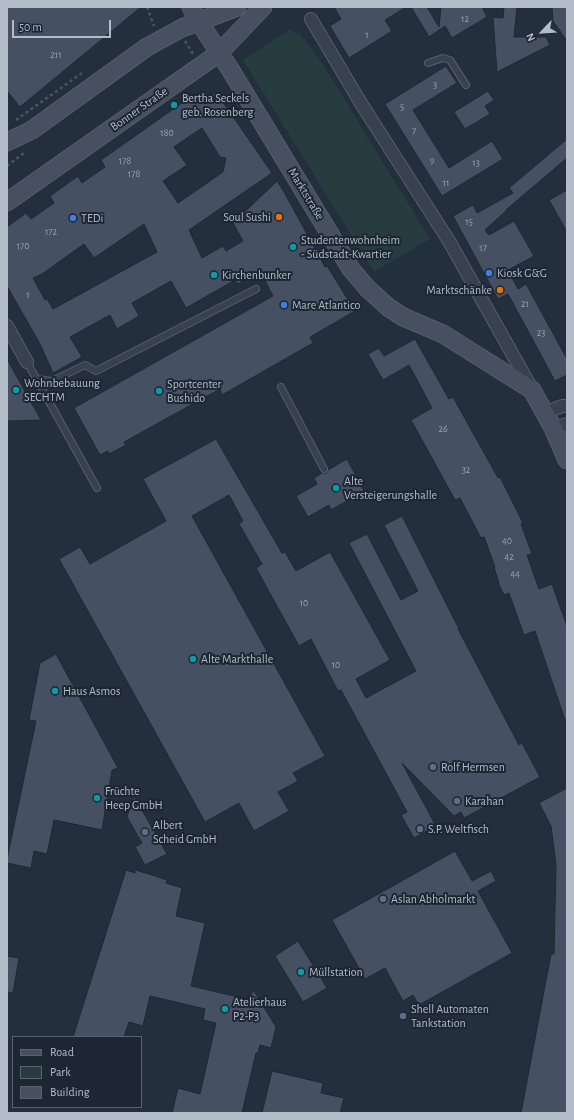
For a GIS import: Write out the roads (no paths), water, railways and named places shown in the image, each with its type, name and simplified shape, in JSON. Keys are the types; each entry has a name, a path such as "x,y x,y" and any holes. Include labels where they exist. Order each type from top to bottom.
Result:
{"main road":[{"path":"7,142 32,130 147,48 182,28 237,7"},
{"name":"Bonner Straße","path":"7,202 219,53 263,7"},
{"name":"Marktstraße","path":"199,21 351,269 367,288 388,307 403,317 443,334 532,390 545,413 560,426 567,460"}],"street":[{"name":"Marktstraße","path":"311,19 362,104 442,230 532,390"},
{"path":"7,326 27,362"},
{"path":"545,413 562,406 567,406"}],"lane":[{"path":"428,63 443,58 450,60 466,85"},
{"path":"36,379 52,381 85,364 96,370 256,289"},
{"path":"27,362 97,488"},
{"path":"281,387 324,468"}],"place":[{"name":"Bertha Seckels geb. Rosenberg","path":"174,105"},
{"name":"Soul Sushi","path":"279,217"},
{"name":"TEDi","path":"73,218"},
{"name":"Studentenwohnheim - Südstadt-Kwartier","path":"293,247"},
{"name":"Kiosk G&G","path":"489,273"},
{"name":"Kirchenbunker","path":"214,275"},
{"name":"Marktschänke","path":"500,290"},
{"name":"Mare Atlantico","path":"284,305"},
{"name":"Wohnbebauung SECHTM","path":"16,390"},
{"name":"Sportcenter Bushido","path":"159,391"},
{"name":"Alte Versteigerungshalle","path":"336,488"},
{"name":"Alte Markthalle","path":"193,659"},
{"name":"Haus Asmos","path":"55,691"},
{"name":"Rolf Hermsen","path":"433,767"},
{"name":"Früchte Heep GmbH","path":"97,798"},
{"name":"Karahan","path":"457,801"},
{"name":"S.P. Weltfisch","path":"420,829"},
{"name":"Albert Scheid GmbH","path":"145,832"},
{"name":"Aslan Abholmarkt","path":"383,899"},
{"name":"Müllstation","path":"301,972"},
{"name":"Atelierhaus P2-P3","path":"225,1009"},
{"name":"Shell Automaten Tankstation","path":"403,1016"}]}
